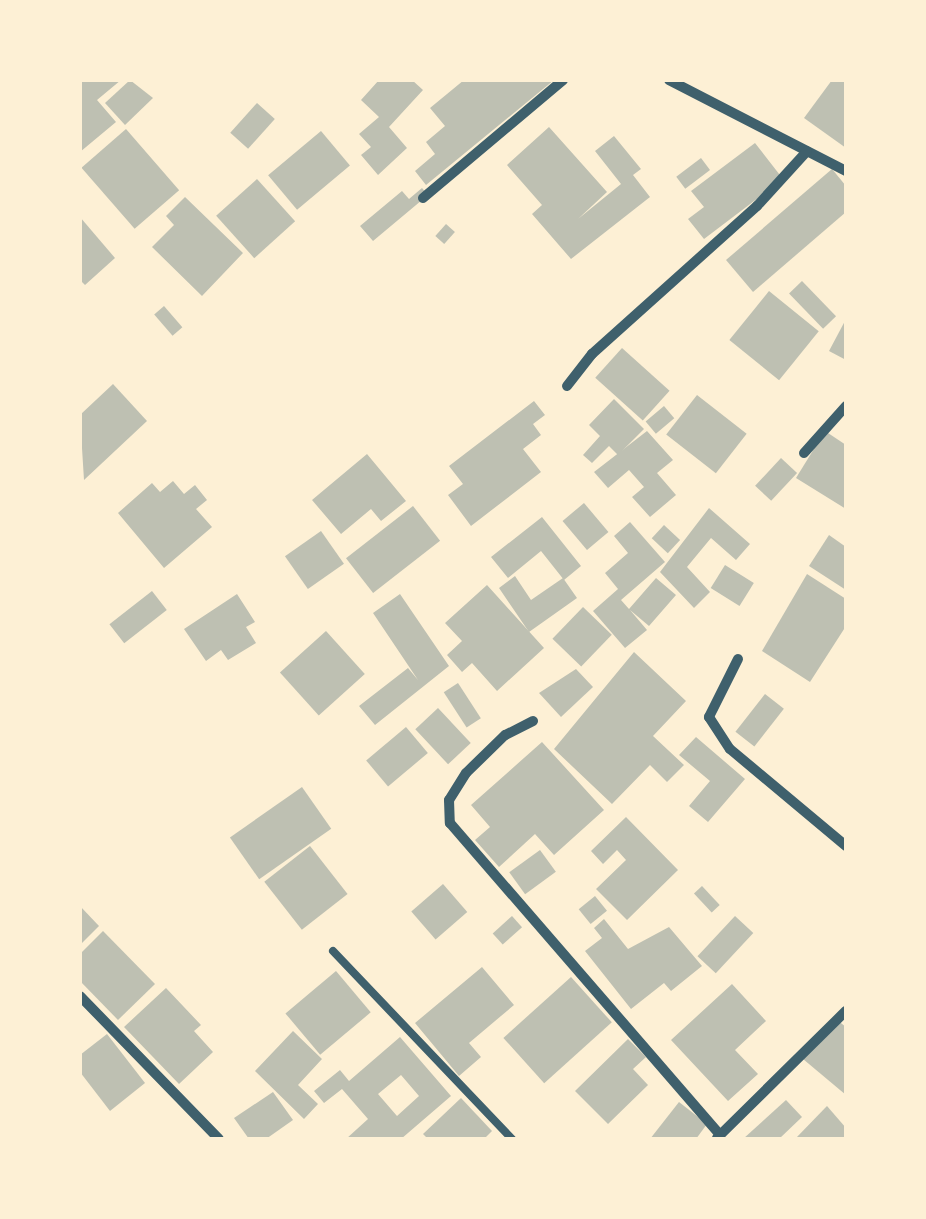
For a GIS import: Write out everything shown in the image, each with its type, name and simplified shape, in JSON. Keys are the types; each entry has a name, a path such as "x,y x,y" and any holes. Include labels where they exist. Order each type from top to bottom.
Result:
{"street":[{"path":"424,198 563,80"},
{"path":"673,81 846,171"},
{"path":"567,386 592,354 757,206 807,151"},
{"path":"804,453 845,408"},
{"path":"738,659 709,717 730,750 846,846"},
{"path":"533,721 505,735 466,773 448,800 450,822 718,1137 844,1018"},
{"path":"80,996 219,1139"}],"lane":[{"path":"333,951 512,1139"}],"building":[{"path":"80,80 121,80 97,100 116,122 80,152"},
{"path":"130,80 153,98 125,125 105,103"},
{"path":"379,80 412,80 423,90 389,127 407,148 378,175 361,155 371,147 359,134 379,117 361,100"},
{"path":"464,80 554,80 426,185 415,171 435,154 426,142 445,126 430,108"},
{"path":"832,80 846,80 846,148 804,118"},
{"path":"257,103 275,119 248,149 230,133"},
{"path":"549,127 607,192 578,219 621,184 595,151 614,136 641,169 633,175 650,197 571,259 532,214 542,205 507,165"},
{"path":"126,129 179,190 135,229 81,168"},
{"path":"321,131 350,165 297,210 268,175"},
{"path":"755,143 783,179 704,239 688,219 704,207 691,191"},
{"path":"701,158 710,170 685,189 676,177"},
{"path":"832,169 846,186 846,212 753,292 726,260"},
{"path":"257,179 295,221 254,258 216,216"},
{"path":"422,188 428,195 373,241 360,226 402,191 409,199"},
{"path":"185,197 243,253 202,296 152,247 174,225 166,216"},
{"path":"80,217 115,258 85,285 80,280"},
{"path":"446,224 455,232 444,244 435,236"},
{"path":"802,281 836,316 823,329 789,294"},
{"path":"769,291 819,331 779,380 729,340"},
{"path":"164,306 182,327 173,336 154,315"},
{"path":"846,319 846,360 829,351"},
{"path":"622,348 670,391 643,421 595,378"},
{"path":"113,384 147,421 84,480 80,415"},
{"path":"697,395 747,434 716,473 666,434"},
{"path":"614,399 644,429 618,455 609,446 592,463 583,455 600,436 589,425"},
{"path":"534,401 545,415 533,424 541,435 523,449 541,472 471,526 448,495 463,484 449,466"},
{"path":"664,406 674,418 656,434 646,421"},
{"path":"647,431 673,460 657,473 676,495 650,517 632,497 644,487 629,470 608,488 594,472"},
{"path":"825,431 846,445 846,509 796,478"},
{"path":"367,454 406,501 381,521 371,509 341,534 312,500"},
{"path":"781,458 797,473 771,501 755,486"},
{"path":"173,481 184,494 195,485 207,500 196,509 212,527 164,568 118,513 152,483 160,492"},
{"path":"584,503 608,532 587,550 563,521"},
{"path":"413,506 440,541 373,593 346,558"},
{"path":"709,508 750,544 736,560 711,538 687,567 710,592 694,608 660,572"},
{"path":"542,517 581,566 564,580 541,551 508,578 491,557"},
{"path":"630,522 665,562 621,600 629,609 656,578 676,595 649,626 630,610 647,630 625,648 593,611 618,589 605,573 628,553 614,536"},
{"path":"664,525 680,540 668,553 652,538"},
{"path":"321,531 344,564 308,589 285,556"},
{"path":"829,535 846,547 846,590 809,566"},
{"path":"725,565 754,583 740,606 711,588"},
{"path":"807,574 846,599 846,626 810,682 762,651"},
{"path":"515,576 531,600 563,578 577,598 529,632 499,588"},
{"path":"487,585 544,648 497,691 472,663 462,672 447,655 462,641 445,623"},
{"path":"152,591 167,610 124,643 109,624"},
{"path":"237,594 255,622 246,627 256,643 228,660 221,650 206,661 184,629"},
{"path":"400,594 449,666 375,725 359,706 408,668 418,680 373,613"},
{"path":"583,607 612,635 581,666 552,639"},
{"path":"326,631 365,674 319,716 280,672"},
{"path":"634,652 686,701 653,736 684,765 667,782 650,765 612,804 554,749"},
{"path":"576,669 593,687 561,717 539,693"},
{"path":"458,683 481,718 467,727 444,692"},
{"path":"765,694 784,709 754,747 735,732"},
{"path":"438,708 471,743 448,764 415,729"},
{"path":"406,727 428,753 388,786 366,760"},
{"path":"696,737 745,779 708,822 689,806 710,781 679,755"},
{"path":"542,742 604,810 554,855 535,834 499,867 475,840 490,827 471,805"},
{"path":"302,787 331,829 259,879 230,837"},
{"path":"626,817 678,870 627,920 596,889 626,860 617,850 603,864 591,851"},
{"path":"310,846 348,894 302,930 264,882"},
{"path":"540,850 556,872 525,894 509,872"},
{"path":"443,884 467,912 436,939 411,912"},
{"path":"702,886 720,905 712,913 694,894"},
{"path":"595,896 607,911 591,924 579,909"},
{"path":"80,906 99,926 80,945"},
{"path":"512,916 522,927 503,945 493,933"},
{"path":"735,916 753,933 716,973 697,956"},
{"path":"604,919 628,949 669,927 702,966 671,991 664,983 631,1009 585,951 602,938 594,928"},
{"path":"103,931 155,984 118,1020 80,981 80,954"},
{"path":"482,967 514,1005 469,1043 481,1057 459,1076 415,1023"},
{"path":"336,971 371,1012 320,1055 285,1013"},
{"path":"571,977 612,1022 544,1083 503,1038"},
{"path":"732,984 766,1021 735,1050 758,1074 728,1101 671,1040"},
{"path":"166,988 201,1025 194,1031 213,1052 179,1084 124,1027"},
{"path":"837,1020 846,1027 846,1095 803,1059"},
{"path":"293,1031 322,1059 298,1085 318,1104 304,1119 255,1071"},
{"path":"107,1034 145,1083 110,1111 80,1072 80,1055"},
{"path":"400,1037 451,1096 401,1139 346,1139 368,1119 342,1089 324,1103 314,1091 340,1070 349,1081","holes":["401,1075 419,1096 397,1116 378,1094"]},
{"path":"628,1039 646,1057 633,1069 648,1085 608,1124 575,1091"},
{"path":"273,1092 293,1120 266,1139 249,1139 234,1118"},
{"path":"461,1098 492,1131 484,1139 428,1139 423,1134"},
{"path":"786,1100 802,1117 779,1139 743,1139"},
{"path":"679,1102 707,1124 696,1139 650,1139"},
{"path":"827,1106 846,1128 846,1139 795,1139"}]}
